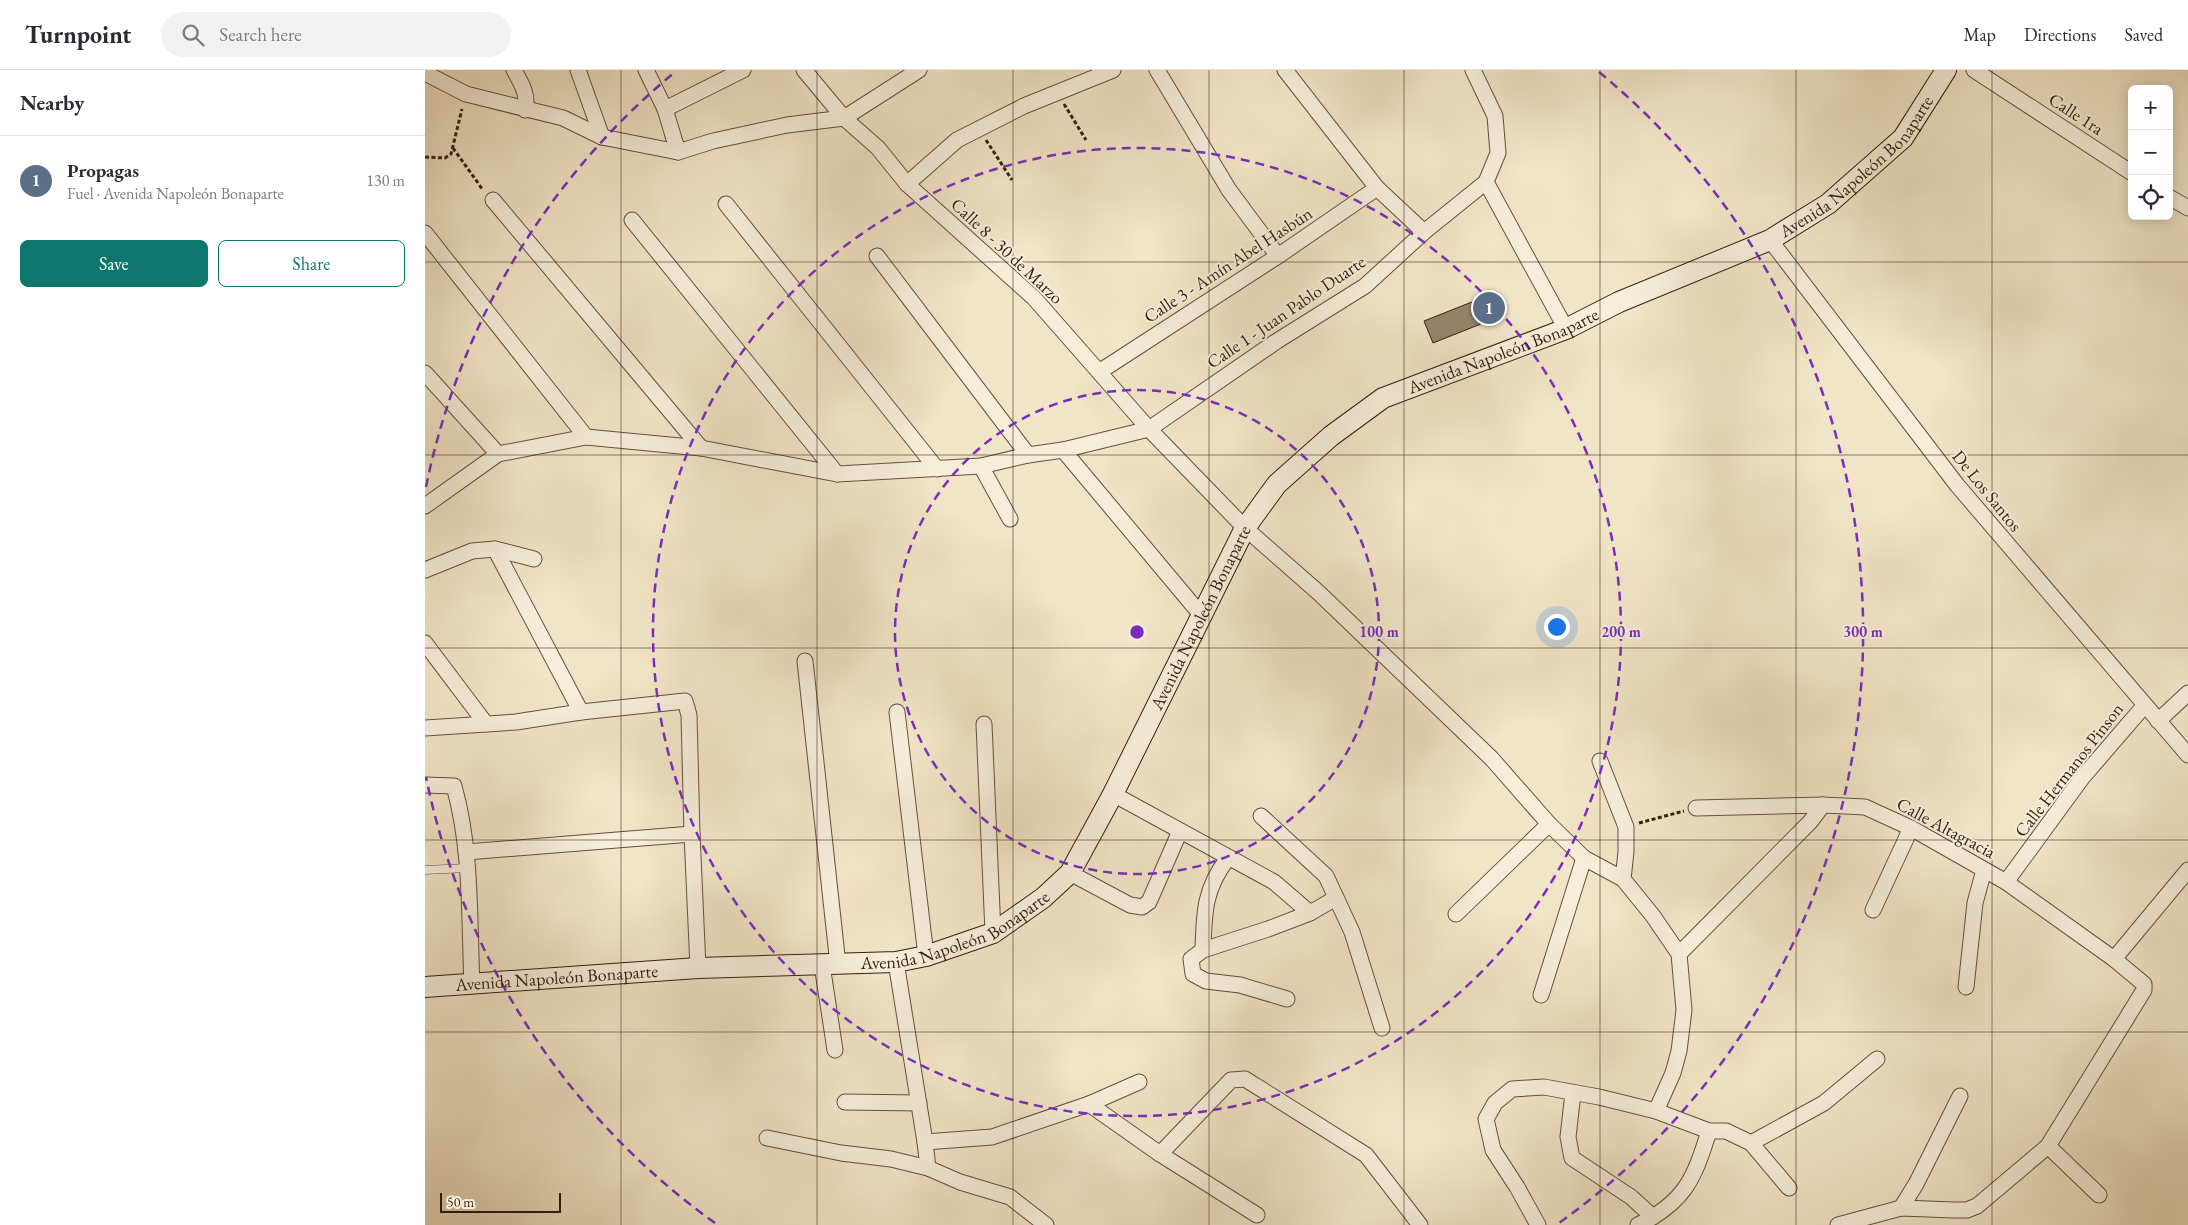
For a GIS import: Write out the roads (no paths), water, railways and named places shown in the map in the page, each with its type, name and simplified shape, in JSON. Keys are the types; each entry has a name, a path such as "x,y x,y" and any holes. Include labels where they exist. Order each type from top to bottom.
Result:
{"main road":[{"name":"Avenida Napoleón Bonaparte","path":"425,988 698,968 896,962 926,956 993,933 1043,898 1069,874 1113,794 1245,528 1277,484 1331,436 1383,398 1566,329 1619,302 1770,240 1828,204 1903,138 1945,70"}],"street":[{"path":"514,70 524,88 527,101 525,110"},
{"path":"578,70 602,138"},
{"path":"646,70 665,109 678,152"},
{"path":"665,109 743,70"},
{"name":"Calle 8 - 30 de Marzo","path":"804,70 844,118 878,148 907,184 1033,298 1149,429 1245,528 1319,593 1492,759 1549,824 1584,858 1623,879"},
{"path":"425,74 465,94 563,118 602,138 678,152 713,141 787,125 844,118 919,70"},
{"path":"907,184 957,140 1057,93 1113,70"},
{"path":"1157,70 1229,190 1278,256"},
{"path":"1285,70 1377,188 1425,232"},
{"path":"1473,70 1495,116 1497,153 1486,182 1566,329"},
{"name":"Calle 1ra","path":"1974,70 2128,170"},
{"name":"Calle 1 - Juan Pablo Duarte","path":"1149,429 1277,341 1365,286 1425,232 1486,182"},
{"name":"Calle 3 - Amín Abel Hasbún","path":"1099,372 1278,256 1377,188"},
{"path":"2173,199 2188,208"},
{"path":"493,200 701,448"},
{"path":"726,204 937,469"},
{"path":"632,220 837,474"},
{"path":"425,233 586,438"},
{"name":"De Los Santos","path":"1770,240 1957,485 2144,706 2188,755"},
{"path":"877,256 1028,455"},
{"path":"425,373 498,454"},
{"path":"427,500 498,454 586,438 701,448 837,474 981,466 1028,455 1063,450 1149,429"},
{"path":"1063,450 1202,616"},
{"path":"981,466 1010,519"},
{"path":"495,549 581,712"},
{"path":"425,570 472,551 495,549 534,558"},
{"path":"425,643 486,724"},
{"path":"805,660 830,965 835,1050"},
{"path":"2158,721 2188,693"},
{"path":"425,728 516,722 581,712 685,701 689,715 698,968"},
{"name":"Calle Hermanos Pinson","path":"2006,882 2082,778 2144,706"},
{"path":"897,712 926,956"},
{"path":"985,724 993,933"},
{"path":"1600,761 1625,827 1626,852 1623,879 1653,916 1679,954 1683,1010 1679,1050 1673,1073 1656,1111"},
{"path":"425,785 454,786 460,806 467,868 472,985"},
{"path":"1113,794 1274,882 1311,913"},
{"path":"1679,954 1810,822 1823,805"},
{"name":"Calle Altagracia","path":"1696,808 1823,805 1865,807 1911,828 2006,882 2144,984 2144,990 2048,1146"},
{"path":"1261,816 1326,876 1343,908 1352,932 1381,1028"},
{"path":"1456,914 1549,824"},
{"path":"1873,910 1911,828"},
{"path":"1069,874 1130,905 1142,907 1149,902 1180,831"},
{"path":"465,852 692,834"},
{"path":"1203,950 1205,908 1217,873 1229,858"},
{"path":"1541,995 1584,858"},
{"path":"1966,987 1975,903 1984,870"},
{"path":"2114,960 2188,870"},
{"path":"1287,999 1240,985 1206,981 1193,974 1191,960 1203,950 1268,930 1290,919 1311,913 1336,898"},
{"path":"896,962 928,1168"},
{"path":"1751,1144 1824,1102 1877,1059"},
{"path":"1160,1154 1231,1080 1245,1080 1366,1155 1420,1225"},
{"path":"925,1142 992,1137 1089,1104 1139,1082"},
{"path":"1538,1225 1517,1187 1493,1150 1486,1119 1495,1103 1512,1089 1544,1087 1656,1111 1709,1131 1726,1131 1751,1144 1789,1188"},
{"path":"1573,1093 1568,1137 1572,1158 1631,1197 1653,1217"},
{"path":"1901,1208 1920,1176 1960,1096"},
{"path":"845,1102 919,1103"},
{"path":"1089,1104 1160,1154 1257,1215"},
{"path":"1637,1225 1653,1217 1676,1201 1697,1170 1709,1131"},
{"path":"767,1138 841,1153 891,1159 928,1168 961,1182 1010,1196 1046,1225"},
{"path":"1838,1225 1901,1208 1967,1210 1977,1206 2048,1146 2099,1195"}],"lane":[{"path":"425,870 467,868"}],"place":[{"name":"Propagas","path":"1489,308"}]}
